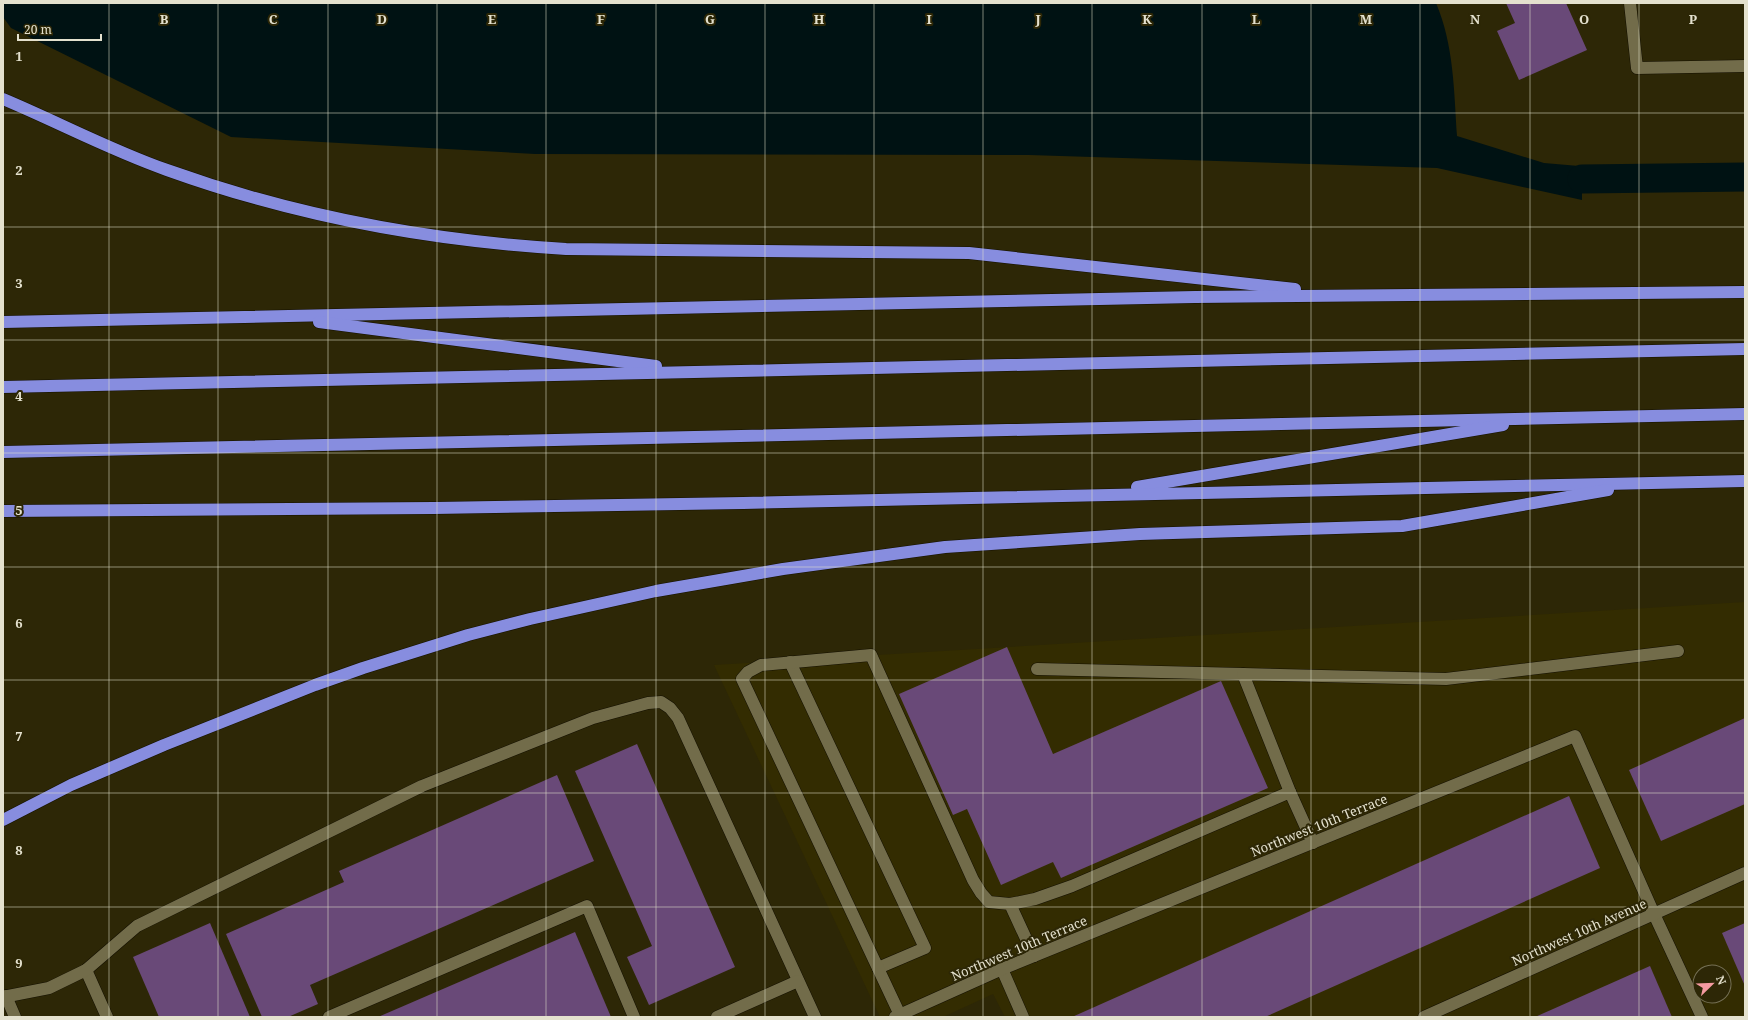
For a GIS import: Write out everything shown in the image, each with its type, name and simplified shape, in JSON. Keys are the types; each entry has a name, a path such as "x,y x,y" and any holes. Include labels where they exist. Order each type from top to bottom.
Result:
{"highway":[{"path":"3,94 29,110"},
{"path":"3,99 126,154 215,186 311,212 419,234 518,246 566,249 969,253 1352,296"},
{"path":"3,322 1039,300 1745,292"},
{"path":"280,317 694,371"},
{"path":"3,387 1745,349"},
{"path":"3,452 1745,414"},
{"path":"1095,495 1544,418"},
{"path":"3,511 434,508 1745,481"},
{"path":"3,820 71,785 164,745 356,671 468,636 517,623 656,592 797,567 945,547 1140,534 1402,526 1647,483"}],"street":[{"path":"1630,3 1637,68 1745,66"},
{"path":"1037,670 1446,679 1678,651"},
{"path":"898,1016 878,968 742,679 748,672 761,665 871,655 973,880 989,902 1010,904 1035,900 1072,886 1290,792"},
{"path":"790,662 925,948 878,968"},
{"path":"1243,674 1290,792 1313,843"},
{"path":"15,1017 4,997 49,988 86,970 137,926 422,786 593,718 648,703 661,702 670,708 678,718 815,1017"},
{"name":"Northwest 10th Terrace","path":"898,1016 1002,969 1575,736 1654,914"},
{"name":"Northwest 10th Avenue","path":"1424,1017 1745,873"},
{"path":"1010,904 1034,956"},
{"path":"329,1017 587,906 634,1017"},
{"path":"1654,914 1702,1017"},
{"path":"1002,969 1023,1017"},
{"path":"86,970 107,1017"},
{"path":"717,1017 798,981"}],"shaded area":[{"path":"3,3 1436,3 1442,19 1450,52 1454,85 1457,136 1544,163 1579,166 1582,179 1582,200 1437,168 1029,155 535,154 231,137 11,28 3,17"},
{"path":"1745,602 1745,1017 1005,1017 993,994 943,1017 880,1017 714,665"}],"building":[{"path":"1506,3 1566,3 1587,50 1519,80 1497,31 1515,23"},
{"path":"1007,647 1053,754 1221,681 1268,788 1061,878 1053,862 1001,885 967,809 953,815 899,694"},
{"path":"1745,718 1745,804 1661,841 1629,770"},
{"path":"637,744 735,967 649,1005 627,957 652,946 575,771"},
{"path":"557,775 594,861 310,985 318,1004 288,1017 262,1017 226,934 344,882 339,871"},
{"path":"1569,796 1600,868 1265,1017 1072,1017"},
{"path":"210,923 250,1017 159,1017 133,957"},
{"path":"1745,923 1745,986 1722,933"},
{"path":"575,932 611,1017 378,1017"},
{"path":"1650,966 1672,1017 1535,1017"}],"waterway":[{"path":"1582,179 1745,177"}]}
